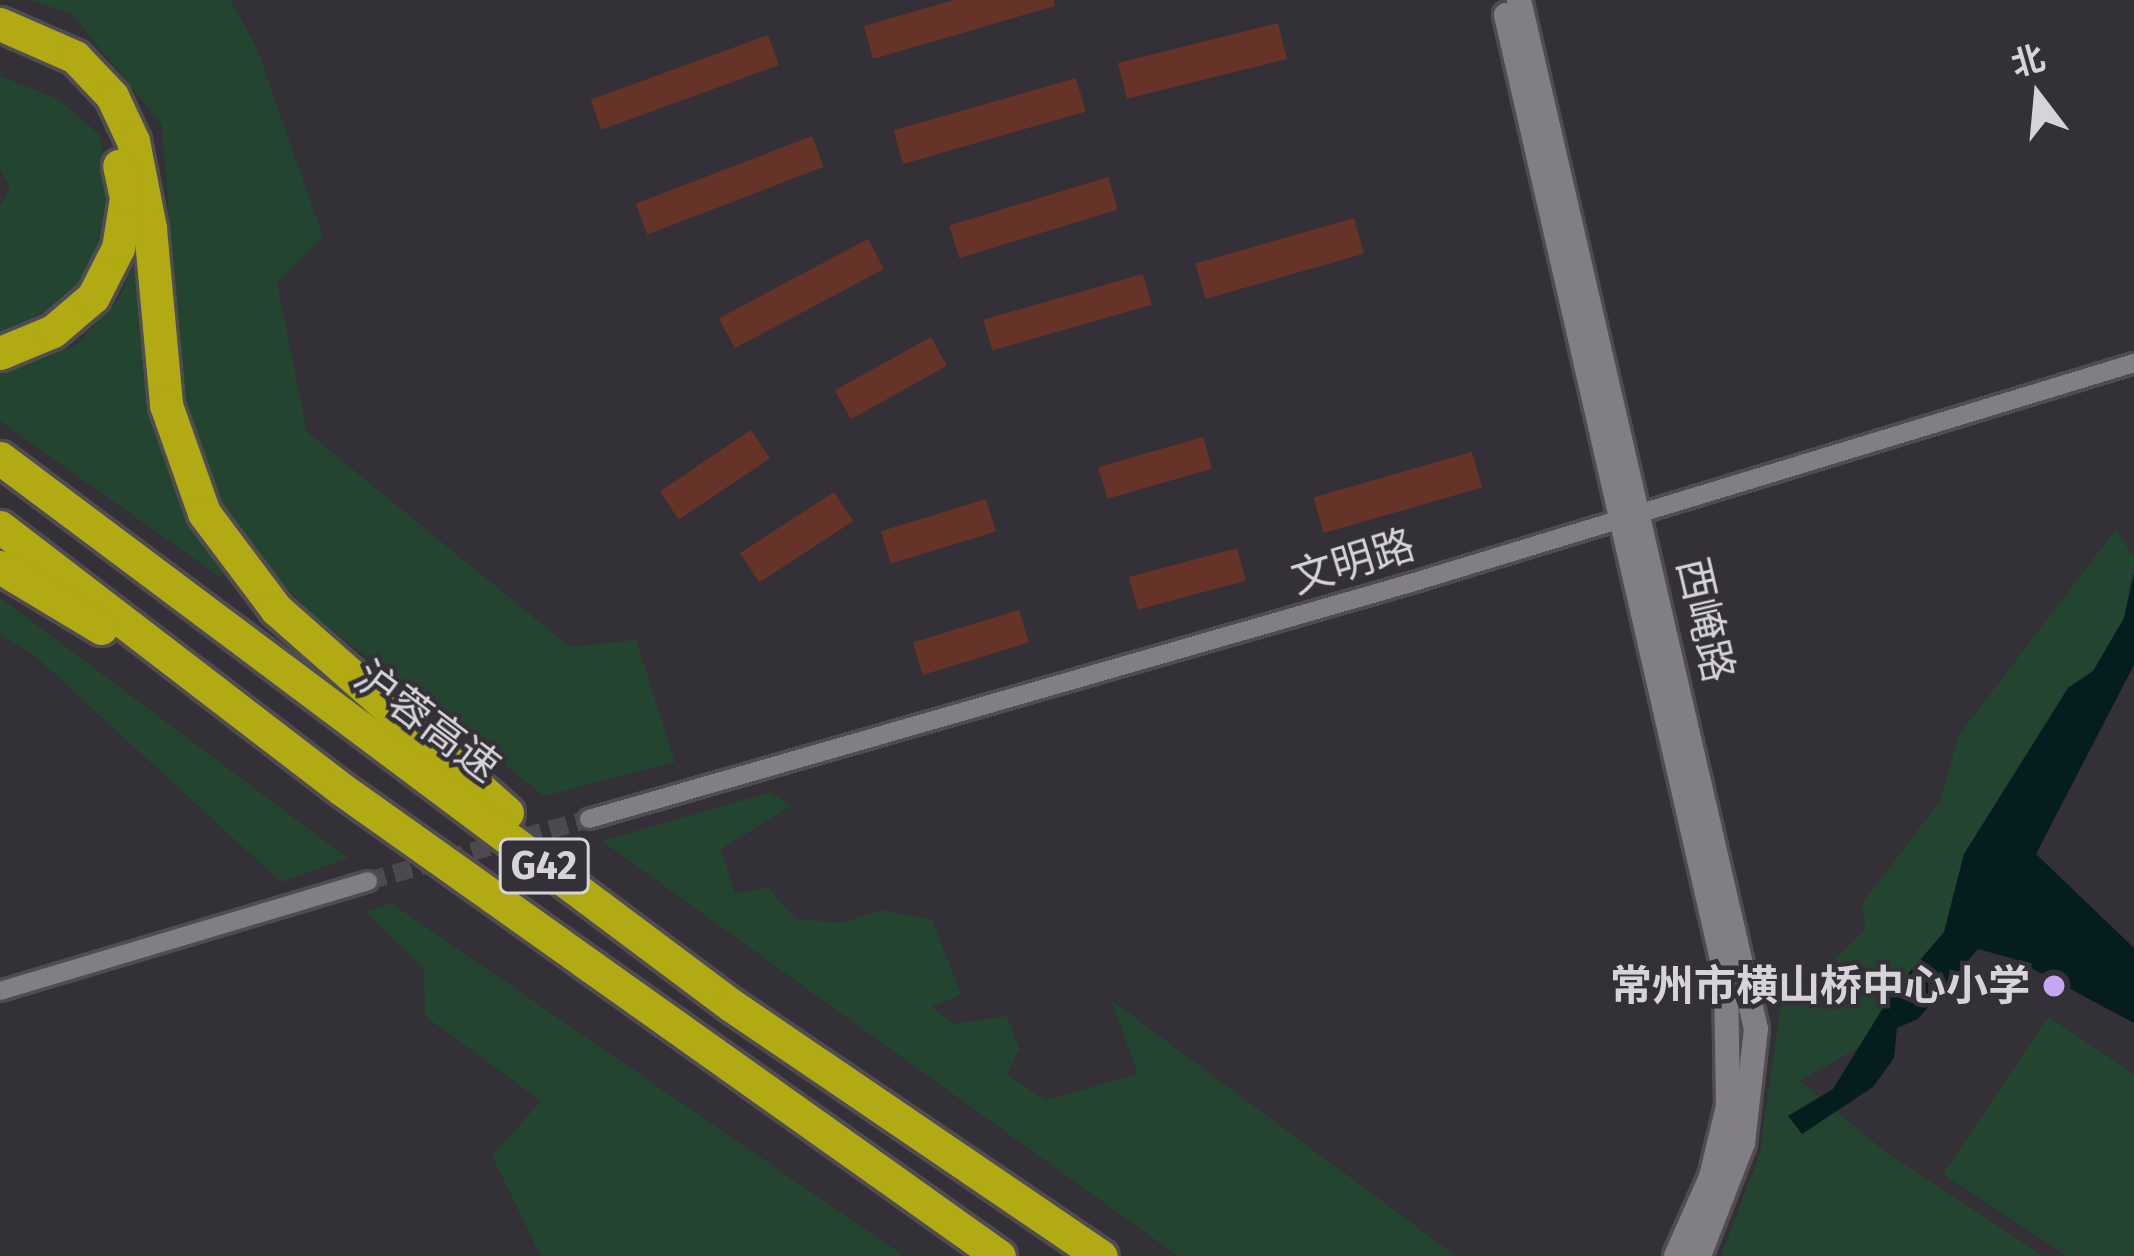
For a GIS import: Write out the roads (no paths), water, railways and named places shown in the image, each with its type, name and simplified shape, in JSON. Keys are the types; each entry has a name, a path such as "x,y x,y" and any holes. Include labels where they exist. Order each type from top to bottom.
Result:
{"highway":[{"path":"0,24 75,58 112,96 133,141 150,228 166,405 204,513 236,562 330,662 731,1005"},
{"path":"0,44 63,73 96,106 126,198 118,248 93,297 52,331 0,353"},
{"name":"沪蓉高速","path":"0,458 731,1005 1101,1256"},
{"name":"G42","path":"0,527 209,692 999,1256"},
{"path":"0,567 209,692"}],"street":[{"name":"西崦路","path":"1502,0 1756,1028 1743,1144 1699,1256"},
{"name":"西崦路","path":"1519,0 1726,977 1732,1046 1711,1178 1676,1256"},
{"name":"文明路","path":"590,819 1411,583 1630,512 2134,363"},
{"path":"0,992 368,881"}],"water":[{"path":"2134,573 2134,665 2036,854 2134,948 2134,1023 2014,959 1978,949 1918,1019 1897,1028 1894,1058 1873,1087 1802,1134 1788,1116 1833,1089 1894,990 1944,932 1964,854 2068,688 2093,671 2124,618"}],"tunnel":[{"path":"368,881 589,819"}],"place":[{"name":"常州市横山桥中心小学","path":"2054,986"}]}
